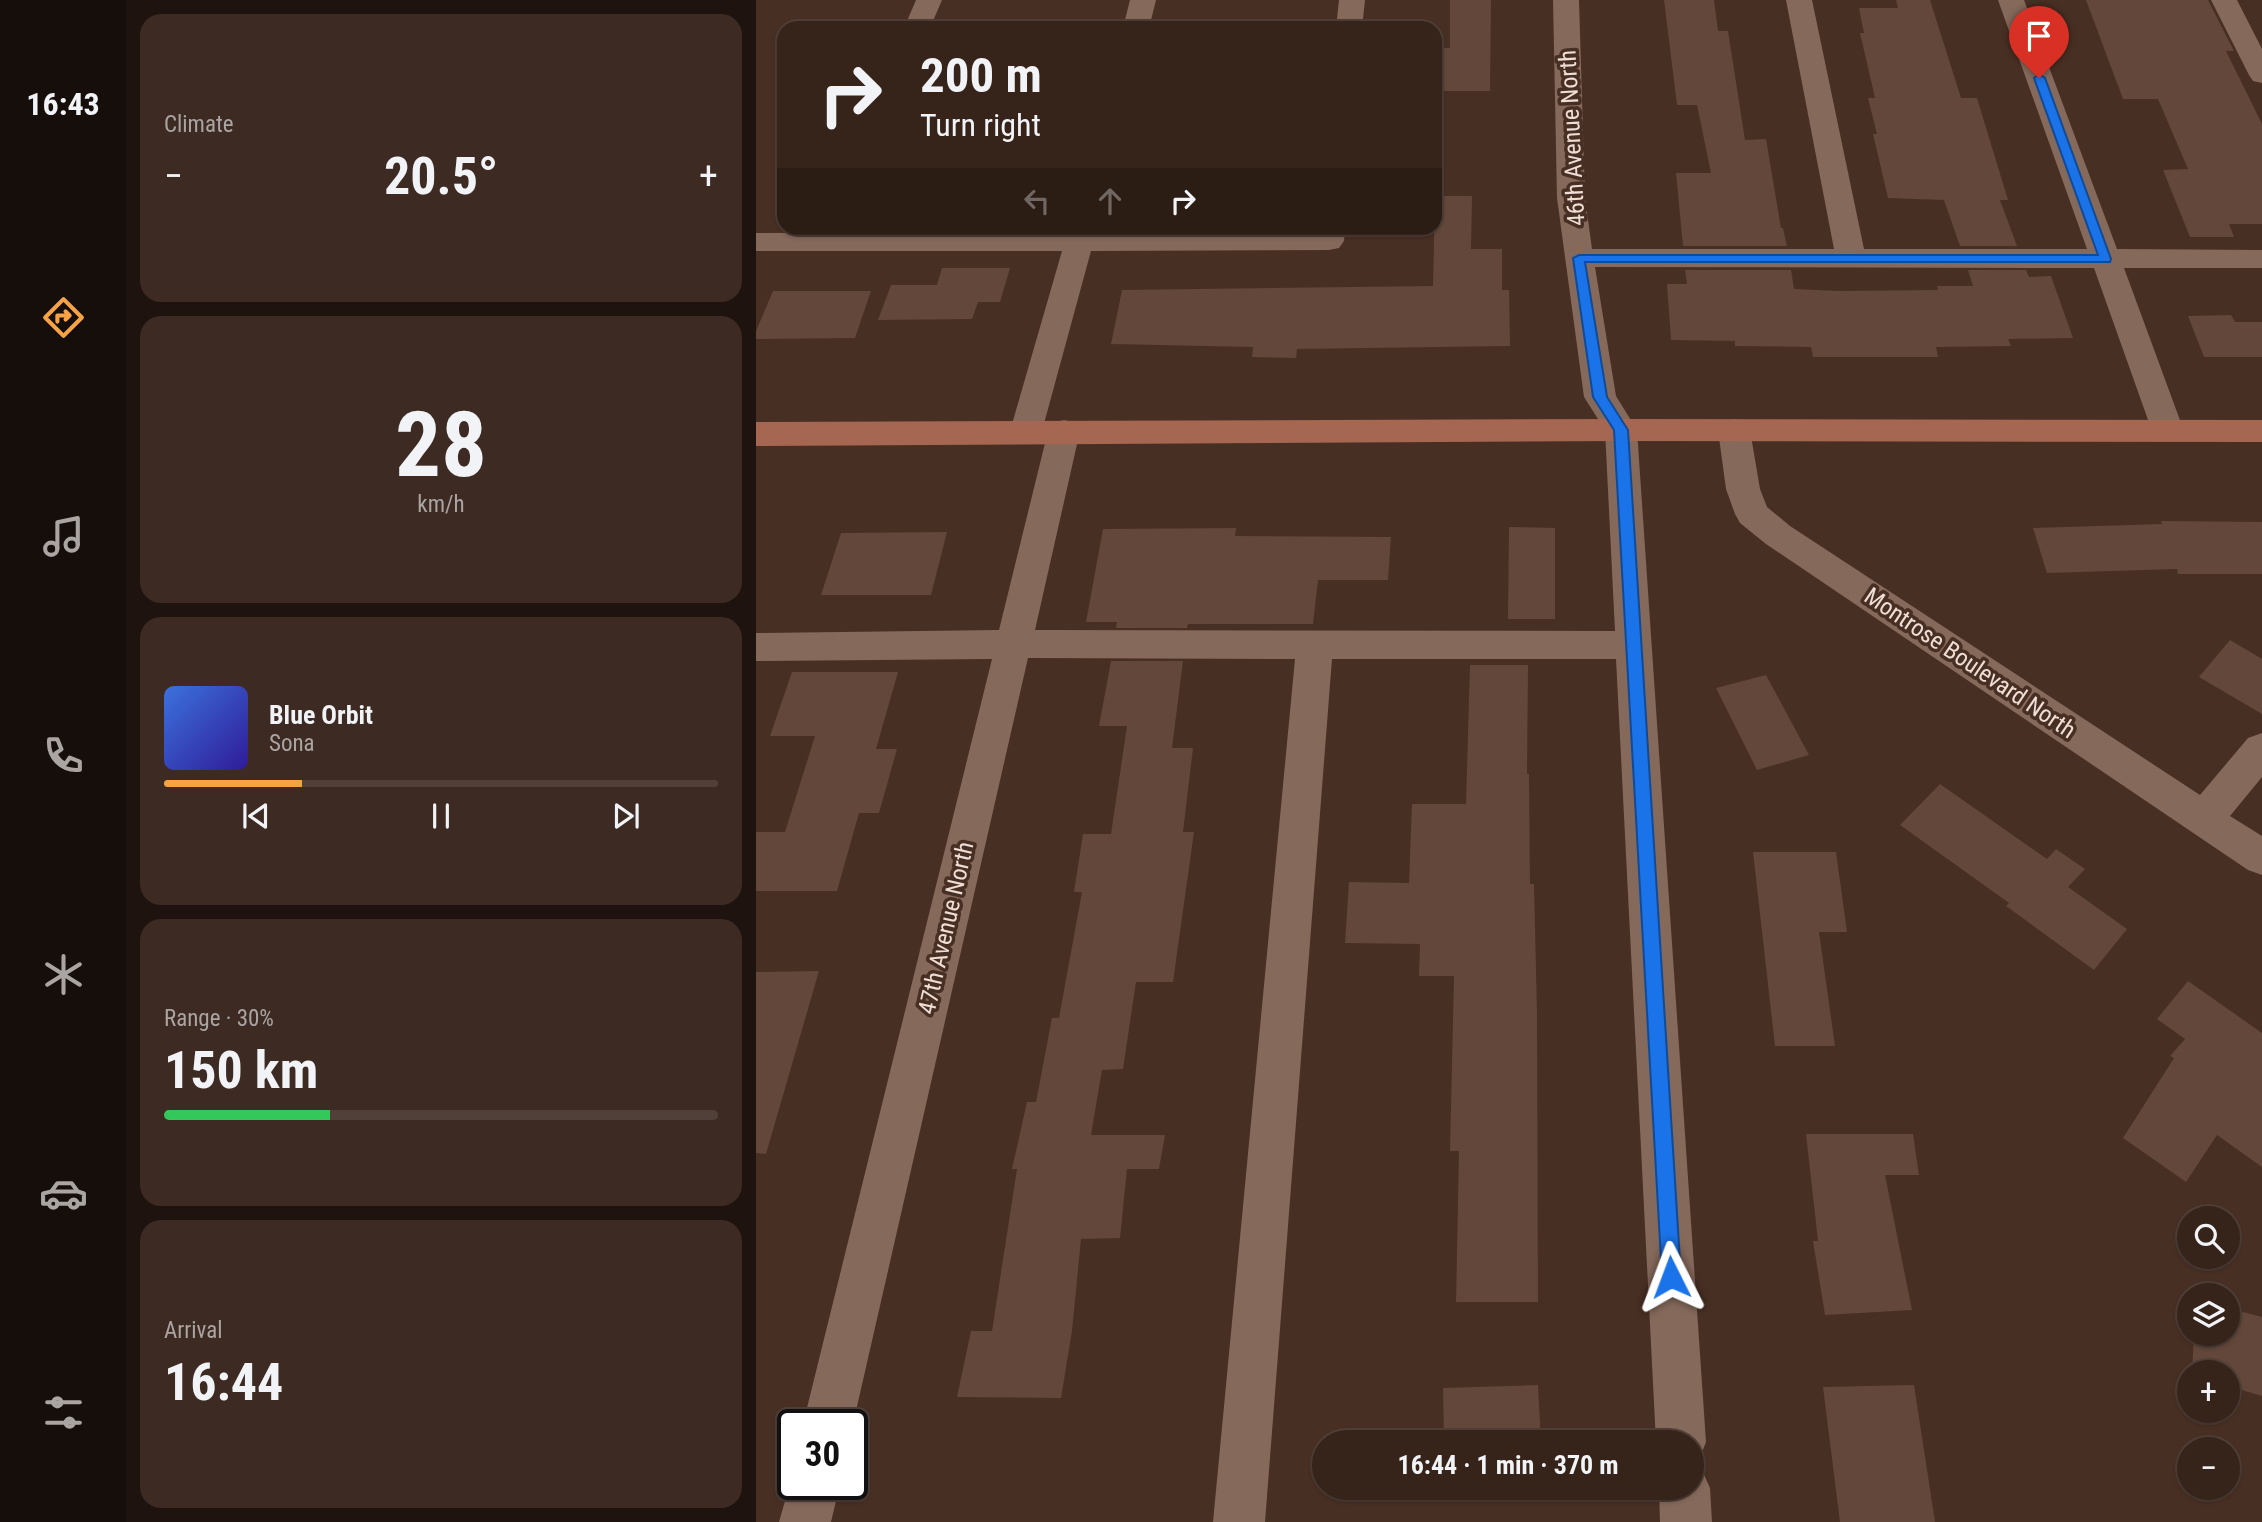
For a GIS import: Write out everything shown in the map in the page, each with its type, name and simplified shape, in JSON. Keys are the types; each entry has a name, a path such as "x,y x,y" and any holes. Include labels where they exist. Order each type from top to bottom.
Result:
{"main road":[{"path":"756,434 1045,431 2262,431"}],"street":[{"path":"921,21 929,0"},
{"path":"1138,21 1143,0"},
{"path":"1350,21 1352,0"},
{"name":"46th Avenue North","path":"1566,0 1571,198 1600,397 1621,430 1680,1430"},
{"path":"1800,0 1851,259"},
{"path":"2011,0 2168,432"},
{"path":"2224,0 2262,75"},
{"path":"756,242 832,235 1081,235 1329,240 1329,235"},
{"name":"47th Avenue North","path":"832,1409 1013,643 1045,431 1081,235"},
{"path":"1579,258 2262,259"},
{"name":"Montrose Boulevard North","path":"1734,430 1743,489 1752,514 1790,543 2262,858"},
{"path":"756,647 1013,643 1634,645"},
{"path":"1240,1522 1315,645"},
{"path":"2204,819 2262,749"},
{"path":"804,1522 810,1500"},
{"path":"1685,1500 1686,1522"}],"building":[{"path":"1450,0 1491,0 1490,91 1442,91 1442,48 1450,48"},
{"path":"1664,0 1714,0 1718,31 1728,31 1745,140 1766,139 1781,228 1787,246 1683,246 1676,173 1711,173 1697,105 1677,105"},
{"path":"1896,0 1930,0 1961,98 1977,98 2008,200 2000,200 2017,246 1960,246 1944,200 1888,198 1873,134 1877,134 1868,98 1875,98 1860,33 1864,33 1859,8 1898,8"},
{"path":"2086,0 2208,0 2234,51 2226,51 2262,124 2262,224 2229,224 2234,237 2190,237 2163,170 2188,169 2158,99 2123,99"},
{"path":"1442,196 1472,196 1471,249 1502,249 1502,290 1509,290 1510,346 1297,349 1296,358 1252,357 1253,347 1111,344 1122,290 1433,286 1434,235 1442,235"},
{"path":"942,268 1010,268 1000,302 978,302 972,319 878,320 891,285 937,285"},
{"path":"1685,270 1791,270 1794,289 1839,291 1938,290 1937,286 1973,286 1968,270 2026,270 2029,277 2051,276 2073,338 2008,339 2011,346 1936,347 1938,357 1813,357 1811,347 1735,346 1735,341 1671,340 1667,284 1687,284"},
{"path":"773,291 871,291 855,338 756,339 756,331"},
{"path":"2231,315 2235,322 2262,322 2262,357 2204,357 2188,316"},
{"path":"2161,521 2262,522 2262,574 2178,574 2177,569 2047,573 2033,528 2162,524"},
{"path":"1509,527 1555,528 1555,619 1508,619"},
{"path":"1236,528 1235,536 1391,537 1388,580 1318,580 1313,624 1188,624 1187,628 1116,628 1117,622 1086,622 1103,529"},
{"path":"947,532 931,595 821,595 841,533"},
{"path":"2230,640 2262,659 2262,714 2199,677"},
{"path":"1111,661 1183,661 1172,748 1193,748 1183,832 1194,832 1173,982 1136,982 1123,1069 1102,1070 1091,1135 1165,1135 1159,1169 1127,1169 1120,1238 1081,1239 1072,1331 1061,1398 957,1397 971,1331 992,1331 1017,1169 1012,1169 1027,1102 1036,1102 1052,1018 1059,1018 1082,892 1074,892 1083,834 1111,834 1127,726 1099,726"},
{"path":"1470,665 1528,665 1527,774 1530,884 1534,884 1537,1013 1538,1302 1456,1302 1459,1151 1450,1151 1454,976 1419,976 1420,944 1345,943 1349,882 1409,883 1412,804 1466,804"},
{"path":"792,672 898,672 876,749 897,749 879,813 859,813 837,891 756,891 756,832 785,832 815,736 770,736"},
{"path":"1766,675 1809,755 1757,770 1716,688"},
{"path":"1940,784 2047,859 2056,849 2085,869 2068,887 2127,929 2094,970 2006,906 2009,903 1900,825"},
{"path":"1753,852 1836,852 1847,932 1819,932 1835,1046 1775,1046"},
{"path":"819,971 766,1154 756,1153 756,972"},
{"path":"2188,981 2262,1033 2262,1167 2217,1135 2186,1182 2123,1138 2174,1058 2170,1056 2185,1039 2157,1019"},
{"path":"1806,1134 1913,1134 1919,1175 1885,1175 1912,1310 1825,1315 1813,1241 1818,1241"},
{"path":"2240,1311 2262,1317 2262,1396 2240,1390 2240,1360 2193,1360 2193,1346 2240,1346"},
{"path":"1538,1385 1540,1430 1444,1430 1443,1388"},
{"path":"1914,1385 1935,1522 1840,1522 1823,1387"}],"route":[{"path":"1671,1277 1621,430 1600,397 1579,258 2105,259 2039,78"}]}
